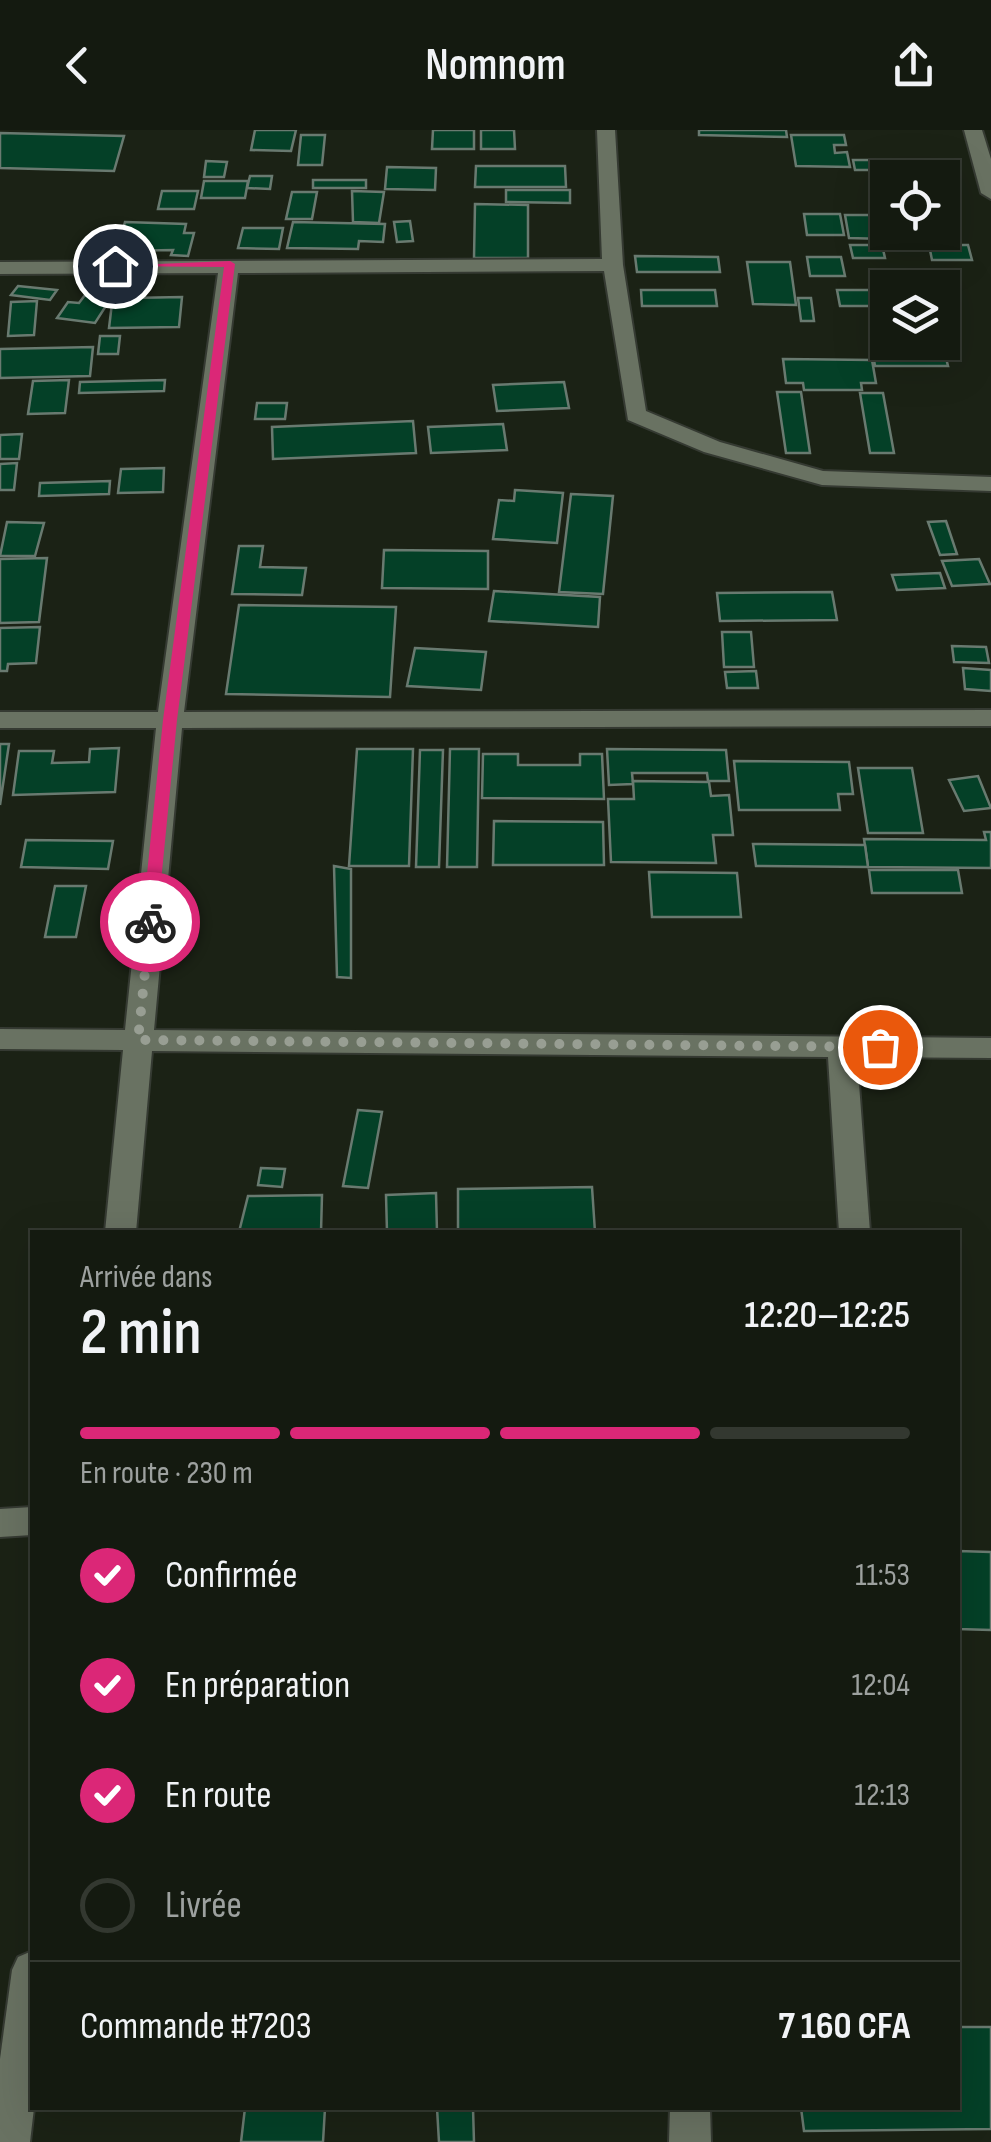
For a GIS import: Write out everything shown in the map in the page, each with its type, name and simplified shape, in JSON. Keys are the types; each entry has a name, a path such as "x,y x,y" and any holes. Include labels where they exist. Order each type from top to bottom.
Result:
{"street":[{"path":"606,130 612,265 636,415 712,447 822,478 991,484"},
{"path":"972,130 991,193"},
{"path":"120,1230 170,720 230,264"},
{"path":"0,268 612,265"},
{"path":"0,720 991,718"},
{"path":"0,1039 991,1048"},
{"path":"842,1047 854,1167 854,1230"},
{"path":"0,1523 30,1521"},
{"path":"10,2142 30,1986"},
{"path":"690,2110 690,2142"}],"building":[{"path":"255,130 296,130 291,151 251,150"},
{"path":"433,130 474,130 474,149 432,149"},
{"path":"481,130 514,130 515,149 481,149"},
{"path":"699,130 786,130 787,137 699,135"},
{"path":"0,133 124,136 114,171 0,168"},
{"path":"301,135 325,135 322,165 298,165"},
{"path":"791,135 844,135 846,145 834,145 835,153 847,152 850,167 796,166"},
{"path":"853,160 870,160 870,170 855,170"},
{"path":"206,161 227,162 224,177 204,177"},
{"path":"476,166 565,166 566,187 475,187"},
{"path":"387,167 436,168 435,190 385,189"},
{"path":"250,176 272,176 270,189 247,188"},
{"path":"313,180 366,180 366,188 313,188"},
{"path":"204,181 248,181 245,198 201,198"},
{"path":"506,190 570,190 570,203 506,202"},
{"path":"162,191 198,191 194,209 158,209"},
{"path":"352,191 384,192 379,223 353,222"},
{"path":"292,192 317,192 312,219 286,219"},
{"path":"475,204 528,205 528,258 474,258"},
{"path":"804,214 840,214 844,235 807,235"},
{"path":"845,215 870,215 870,239 849,238"},
{"path":"410,221 413,241 397,242 394,222"},
{"path":"125,222 186,224 184,233 194,233 188,256 171,255 173,250 117,251"},
{"path":"293,222 385,224 383,242 359,241 358,249 287,248"},
{"path":"243,228 283,228 279,249 238,248"},
{"path":"850,245 870,245 870,250 883,250 885,258 853,258"},
{"path":"960,245 968,245 972,260 932,260 930,250 960,250"},
{"path":"635,256 718,257 720,272 637,272"},
{"path":"807,257 841,257 845,276 810,276"},
{"path":"747,262 790,262 796,305 753,304"},
{"path":"18,286 57,290 50,300 11,295"},
{"path":"641,290 715,290 717,306 642,306"},
{"path":"837,290 870,290 870,306 840,306"},
{"path":"85,295 111,298 95,323 57,318 68,302 79,303"},
{"path":"182,297 179,327 109,328 112,303 129,303 130,298"},
{"path":"798,298 811,298 814,321 801,321"},
{"path":"37,301 34,335 8,336 11,302"},
{"path":"100,336 120,336 118,354 98,354"},
{"path":"93,347 90,376 0,378 0,349"},
{"path":"783,359 872,360 876,383 861,383 862,390 804,390 803,383 786,383"},
{"path":"874,360 946,360 948,366 875,366"},
{"path":"69,380 65,413 28,414 33,381"},
{"path":"165,380 164,391 79,393 80,382"},
{"path":"564,382 569,408 497,411 493,385"},
{"path":"777,392 801,392 810,453 786,453"},
{"path":"860,393 883,393 894,453 870,453"},
{"path":"257,403 287,403 285,419 255,419"},
{"path":"413,421 416,453 273,459 272,427"},
{"path":"503,424 507,450 431,453 428,427"},
{"path":"22,434 19,459 0,459 0,435"},
{"path":"17,463 14,490 0,490 0,464"},
{"path":"164,468 163,492 118,493 121,469"},
{"path":"110,481 109,494 39,496 40,483"},
{"path":"515,490 563,493 557,543 493,539 499,500 514,501"},
{"path":"571,494 613,496 603,594 559,592"},
{"path":"946,521 957,554 940,555 928,522"},
{"path":"7,522 44,523 35,556 0,556"},
{"path":"239,546 263,546 260,567 306,568 302,595 232,594"},
{"path":"384,550 488,551 488,589 382,588"},
{"path":"47,558 39,622 0,623 0,559"},
{"path":"979,559 990,584 952,586 942,561"},
{"path":"940,573 945,588 897,590 892,575"},
{"path":"494,591 600,597 598,627 489,621"},
{"path":"832,592 837,620 720,621 717,593"},
{"path":"239,605 396,607 390,697 226,694"},
{"path":"40,627 36,663 8,664 7,671 0,671 0,628"},
{"path":"722,632 751,632 754,667 724,667"},
{"path":"952,646 986,647 989,663 954,662"},
{"path":"415,648 486,652 481,690 407,686"},
{"path":"963,668 991,670 991,691 965,689"},
{"path":"756,671 758,688 727,688 725,672"},
{"path":"0,744 9,744 0,805"},
{"path":"119,748 115,792 13,795 19,751 54,751 52,763 89,762 90,749"},
{"path":"357,749 413,749 409,866 349,866"},
{"path":"450,749 479,749 477,867 447,867"},
{"path":"607,749 726,750 729,781 708,781 707,773 632,773 633,784 609,785"},
{"path":"420,750 443,750 439,867 416,867"},
{"path":"483,754 518,754 518,765 580,765 580,754 602,754 604,799 482,798"},
{"path":"734,761 849,762 853,794 838,794 840,810 739,810"},
{"path":"858,768 912,768 923,833 868,833"},
{"path":"978,776 991,808 964,811 949,780"},
{"path":"633,781 709,782 711,796 729,795 733,835 713,835 716,863 611,862 608,799 634,799"},
{"path":"494,821 603,822 604,865 493,865"},
{"path":"984,832 991,832 991,868 868,867 864,839 986,840"},
{"path":"26,840 113,841 108,869 21,867"},
{"path":"753,844 865,845 868,867 756,866"},
{"path":"334,866 351,869 351,978 337,977"},
{"path":"869,870 958,870 962,893 872,893"},
{"path":"649,872 737,873 741,917 652,917"},
{"path":"55,886 86,886 76,937 45,937"},
{"path":"358,1110 382,1112 368,1188 343,1186"},
{"path":"261,1168 285,1169 282,1187 258,1185"},
{"path":"592,1187 595,1230 458,1230 458,1189"},
{"path":"436,1193 437,1230 387,1230 386,1195"},
{"path":"322,1195 321,1230 240,1230 248,1196"},
{"path":"960,1551 991,1552 991,1630 960,1629"},
{"path":"960,2027 991,2027 991,2129 804,2131 801,2110 960,2110"},
{"path":"245,2110 325,2110 323,2142 241,2142"},
{"path":"437,2110 473,2110 474,2142 439,2142"}],"way so far":[{"path":"150,922 138,1040 880,1047"}],"route":[{"path":"115,266 230,264 170,720 150,922"}]}
